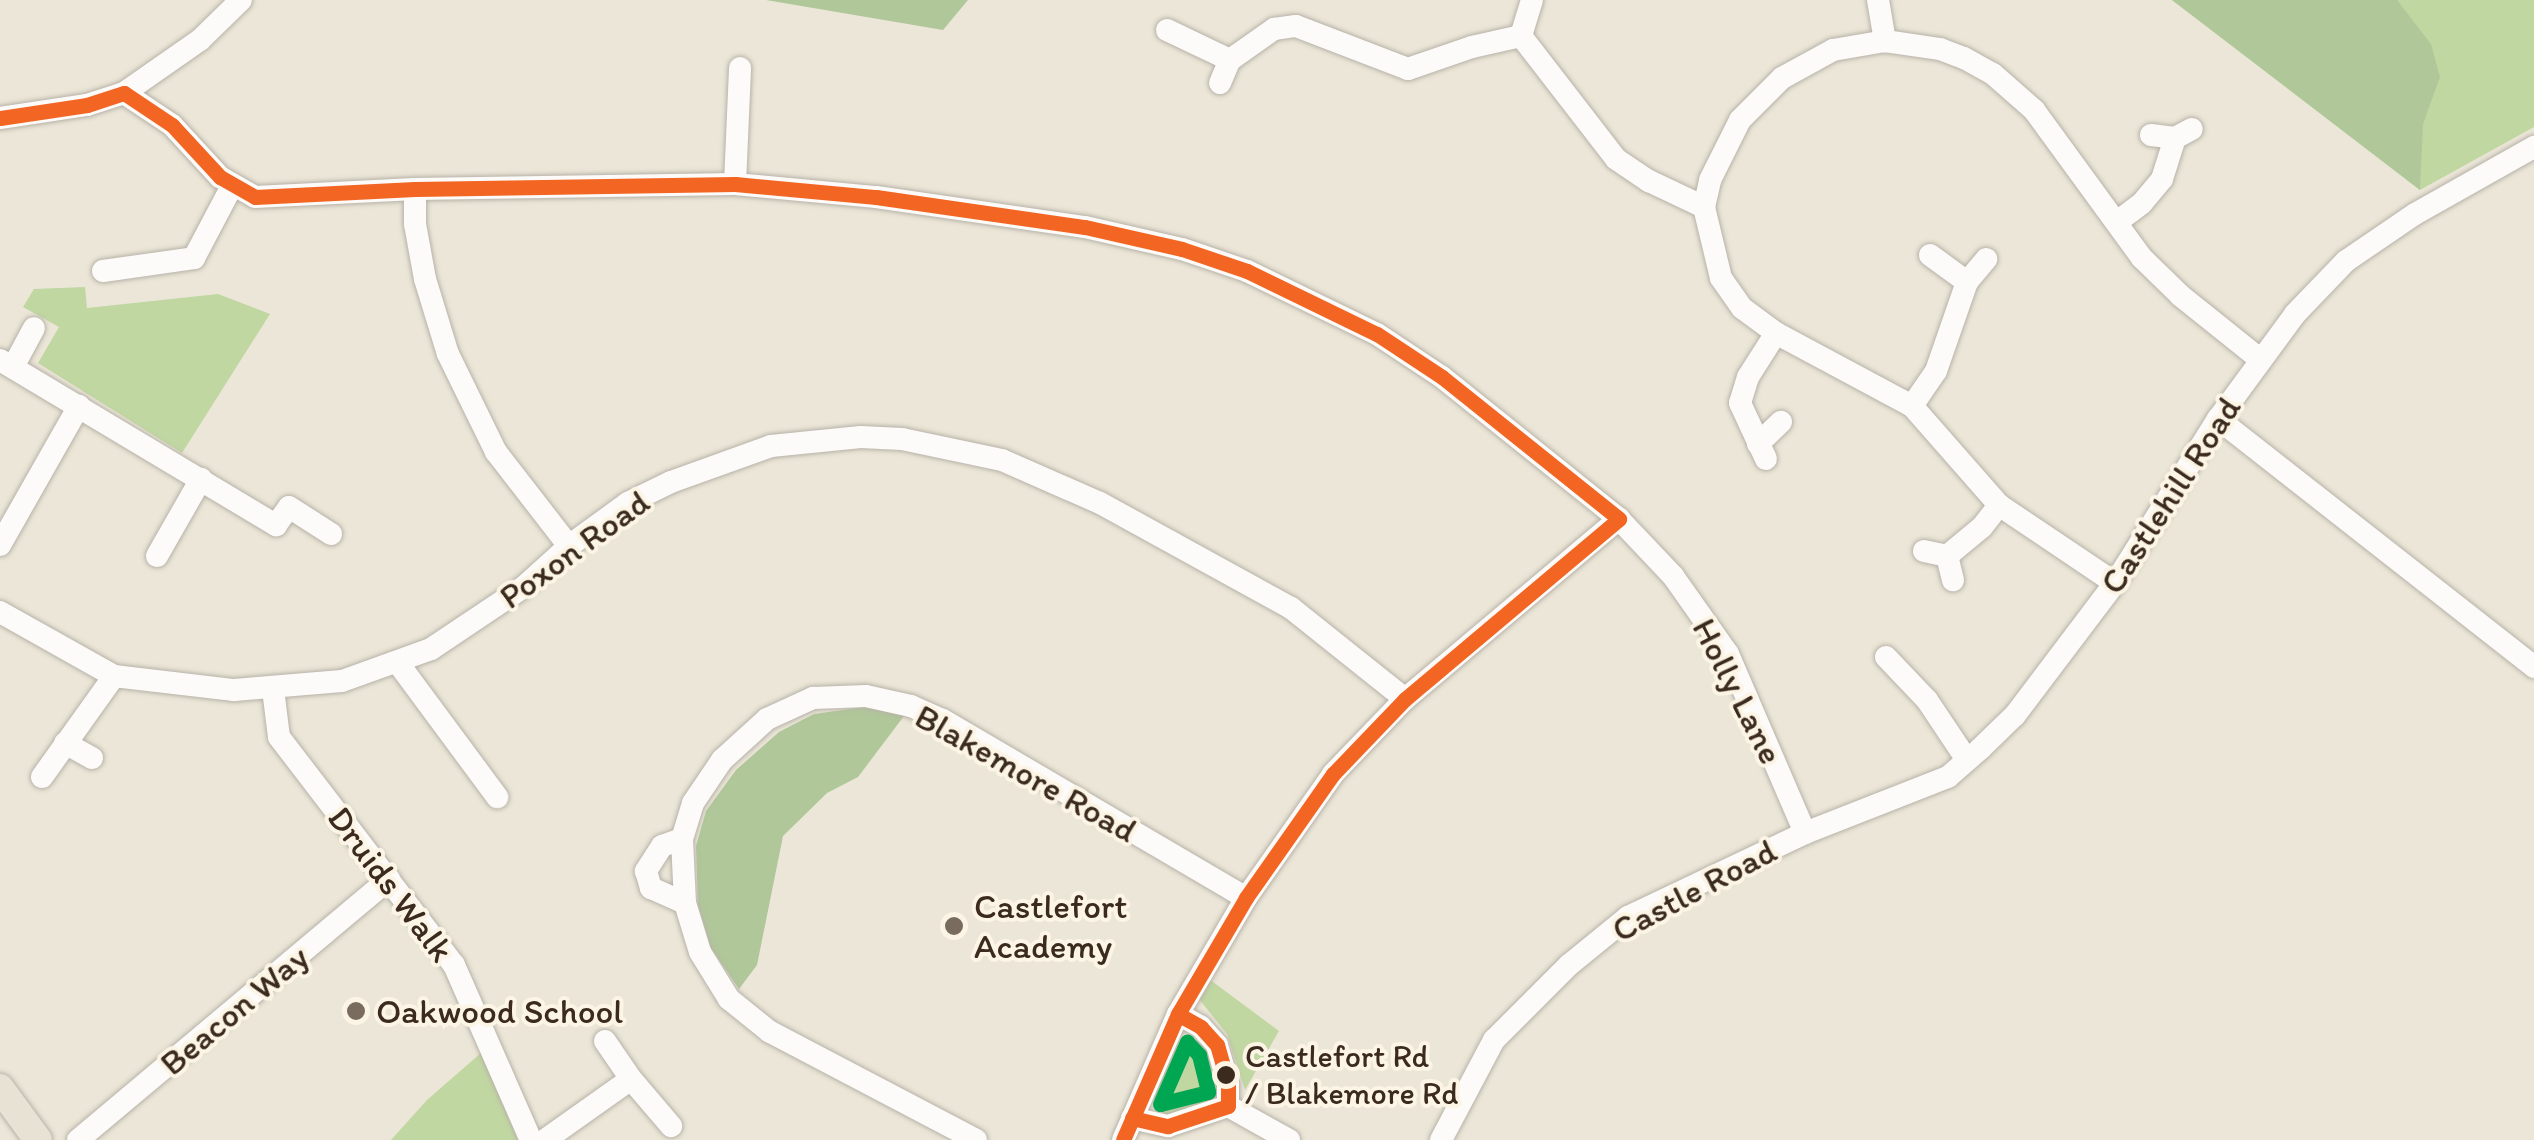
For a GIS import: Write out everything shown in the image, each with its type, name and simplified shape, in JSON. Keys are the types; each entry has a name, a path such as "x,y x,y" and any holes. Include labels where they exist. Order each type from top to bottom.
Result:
{"main road":[{"path":"0,1088 38,1140"}],"street":[{"path":"0,118 87,106 124,93 200,40 241,0"},
{"path":"1521,36 1532,0"},
{"path":"1878,0 1885,41"},
{"path":"1220,83 1230,60 1259,36 1296,26 1408,69 1472,47 1521,36"},
{"path":"1167,30 1230,60"},
{"path":"1521,36 1616,159 1704,206"},
{"path":"2115,583 1999,505 1912,406 1776,333 1742,308 1722,278 1704,206 1710,180 1740,120 1782,78 1833,50 1885,41 1940,49 1993,74 2012,89 2053,131 2142,258 2180,296 2261,360"},
{"path":"735,184 740,68"},
{"path":"103,271 194,258 232,186 172,125 124,93"},
{"path":"2117,222 2142,203 2162,179 2173,134"},
{"name":"Castlehill Road","path":"1806,833 1948,776 1968,760 2015,714 2115,583 2218,418 2295,314 2346,262 2415,214 2534,147"},
{"name":"Holly Lane","path":"232,186 255,197 415,188 735,184 876,197 1085,228 1182,249 1247,270 1377,334 1442,377 1618,519 1673,576 1728,654 1806,833"},
{"path":"415,188 415,224 425,280 448,354 496,452 569,546"},
{"path":"1930,255 1967,282"},
{"path":"1912,406 1936,371 1967,282 1986,259"},
{"path":"34,328 6,364 276,525 289,507 331,534"},
{"path":"1776,333 1748,377 1740,403 1762,452 1781,422"},
{"path":"0,545 79,406"},
{"path":"2218,418 2534,668"},
{"name":"Poxon Road","path":"0,612 114,676 234,690 342,681 430,649 526,586 569,546 628,503 722,461 804,442 902,438 1002,460 1085,496 1291,608 1404,699"},
{"path":"157,556 201,480"},
{"path":"1948,556 1982,527 1999,505"},
{"path":"1289,1140 1228,1106 1168,1126 1128,1129 1178,1014 1246,898 1333,774 1404,699 1618,519"},
{"path":"1924,551 1948,556"},
{"path":"1948,556 1953,580"},
{"path":"1886,657 1927,700 1968,760"},
{"path":"398,663 497,797"},
{"path":"42,776 114,676"},
{"name":"Druids Walk","path":"273,688 279,736 454,964 531,1140"},
{"name":"Blakemore Road","path":"976,1140 770,1032 730,999 700,952 685,903 682,839 694,803 722,760 767,719 814,698 866,696 911,706 943,720 1246,898"},
{"path":"66,743 92,758"},
{"name":"Castle Road","path":"1440,1140 1494,1040 1568,965 1628,917 1806,833"},
{"name":"Blakemore Road","path":"682,839 662,846 646,871 651,888 685,903"},
{"name":"Beacon Way","path":"78,1140 389,879"},
{"path":"1178,1014 1201,1027 1216,1045 1228,1083 1228,1106"},
{"path":"605,1041 671,1126"},
{"path":"545,1140 631,1079"}],"green space":[{"path":"766,0 968,0 943,30"},
{"path":"2172,0 2534,0 2534,127 2420,190"},
{"path":"2172,0 2397,0 2431,44 2440,77 2423,124 2420,190"},
{"path":"85,287 87,308 218,294 270,314 182,453 38,363 59,327 23,307 34,289"},
{"path":"864,707 904,716 858,777 827,793 783,836 757,965 739,989 711,948 698,905 696,846 706,811 736,770 779,732 814,714"},
{"path":"1209,979 1279,1031 1245,1090 1227,1034 1199,999"},
{"path":"1186,1038 1198,1041 1208,1051 1217,1070 1217,1095 1210,1105 1168,1116 1158,1109 1153,1094 1171,1044"},
{"path":"482,1052 518,1140 391,1140 427,1100"}],"transit line":[{"path":"0,118 87,105 124,93 172,125 220,177 255,197 415,189 735,184 876,197 1085,227 1182,249 1247,271 1377,334 1442,377 1619,519 1405,699 1333,774 1246,898 1178,1014 1123,1140"},
{"path":"1132,1118 1168,1126 1228,1106 1228,1083 1217,1045 1201,1027 1178,1014"},
{"path":"1187,1042 1199,1055 1208,1092 1160,1104 1187,1042"}],"place":[{"name":"Castlefort Academy","path":"954,926"},
{"name":"Oakwood School","path":"356,1011"},
{"name":"Castlefort Rd / Blakemore Rd","path":"1226,1075"}]}
